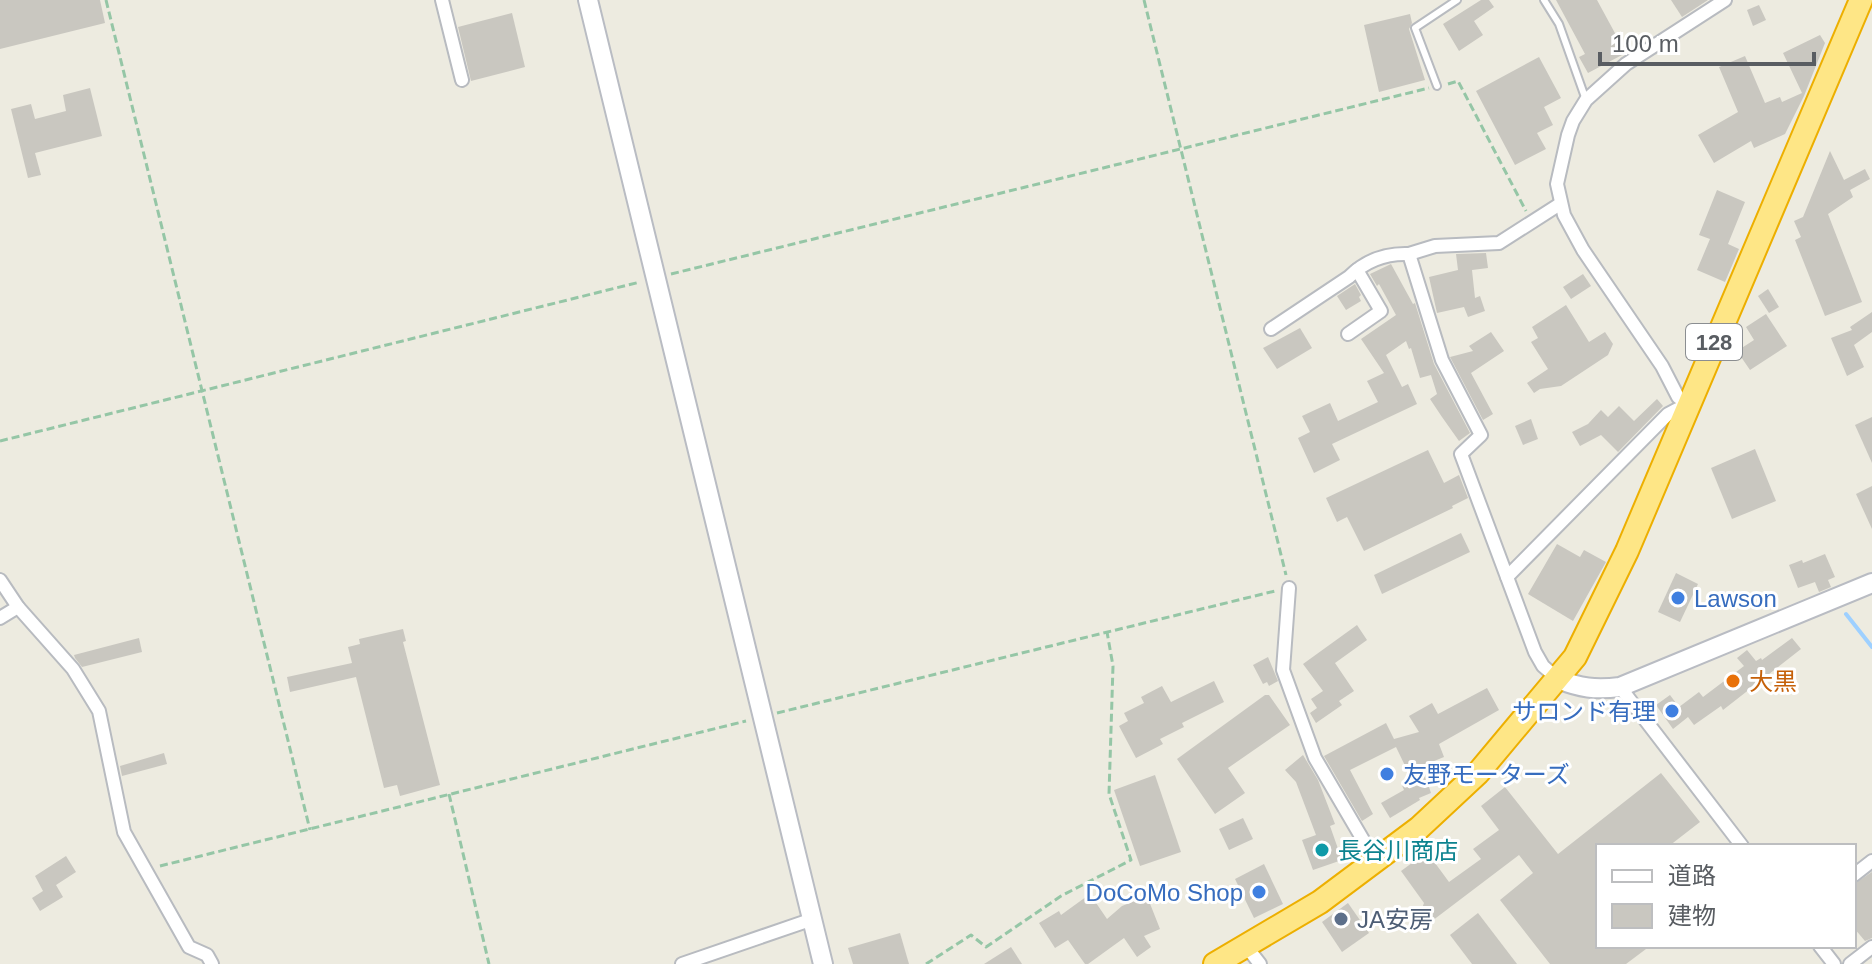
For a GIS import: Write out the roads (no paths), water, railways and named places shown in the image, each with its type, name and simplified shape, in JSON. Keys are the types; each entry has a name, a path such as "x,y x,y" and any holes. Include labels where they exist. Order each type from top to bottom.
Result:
{"highway":[{"name":"128","path":"1215,964 1253,955 1419,828 1478,773 1575,657 1627,551 1861,0"}],"street":[{"path":"442,0 462,80"},
{"path":"588,0 823,964"},
{"path":"1507,577 1668,414 1687,404 1678,397 1662,366 1583,250 1560,204 1559,168 1573,121 1586,100 1626,64 1725,0"},
{"path":"1271,329 1357,270 1388,253 1409,254 1435,246 1499,243 1560,204"},
{"path":"1409,254 1442,360 1481,435 1461,454 1535,652 1543,666 1558,679 1583,689 1620,687 1872,583"},
{"path":"1348,334 1381,311 1357,270"},
{"path":"0,580 18,607 73,669 99,711 124,832 189,947 207,955 212,964"},
{"path":"1289,588 1283,670 1315,758 1376,862"},
{"path":"0,618 18,607"},
{"path":"1620,687 1740,844"},
{"path":"1856,873 1872,861"},
{"path":"682,964 813,919"},
{"path":"1850,964 1872,947"},
{"path":"1822,948 1834,964"}],"lane":[{"path":"1437,86 1415,28 1457,0"},
{"path":"1544,0 1559,24 1586,100"}],"waterway":[{"path":"1846,614 1872,647"}],"place":[{"name":"Lawson","path":"1678,598"},
{"name":"大黒","path":"1733,681"},
{"name":"サロンド有理","path":"1672,711"},
{"name":"友野モーターズ","path":"1387,774"},
{"name":"長谷川商店","path":"1322,850"},
{"name":"DoCoMo Shop","path":"1259,892"},
{"name":"JA安房","path":"1341,919"}]}
